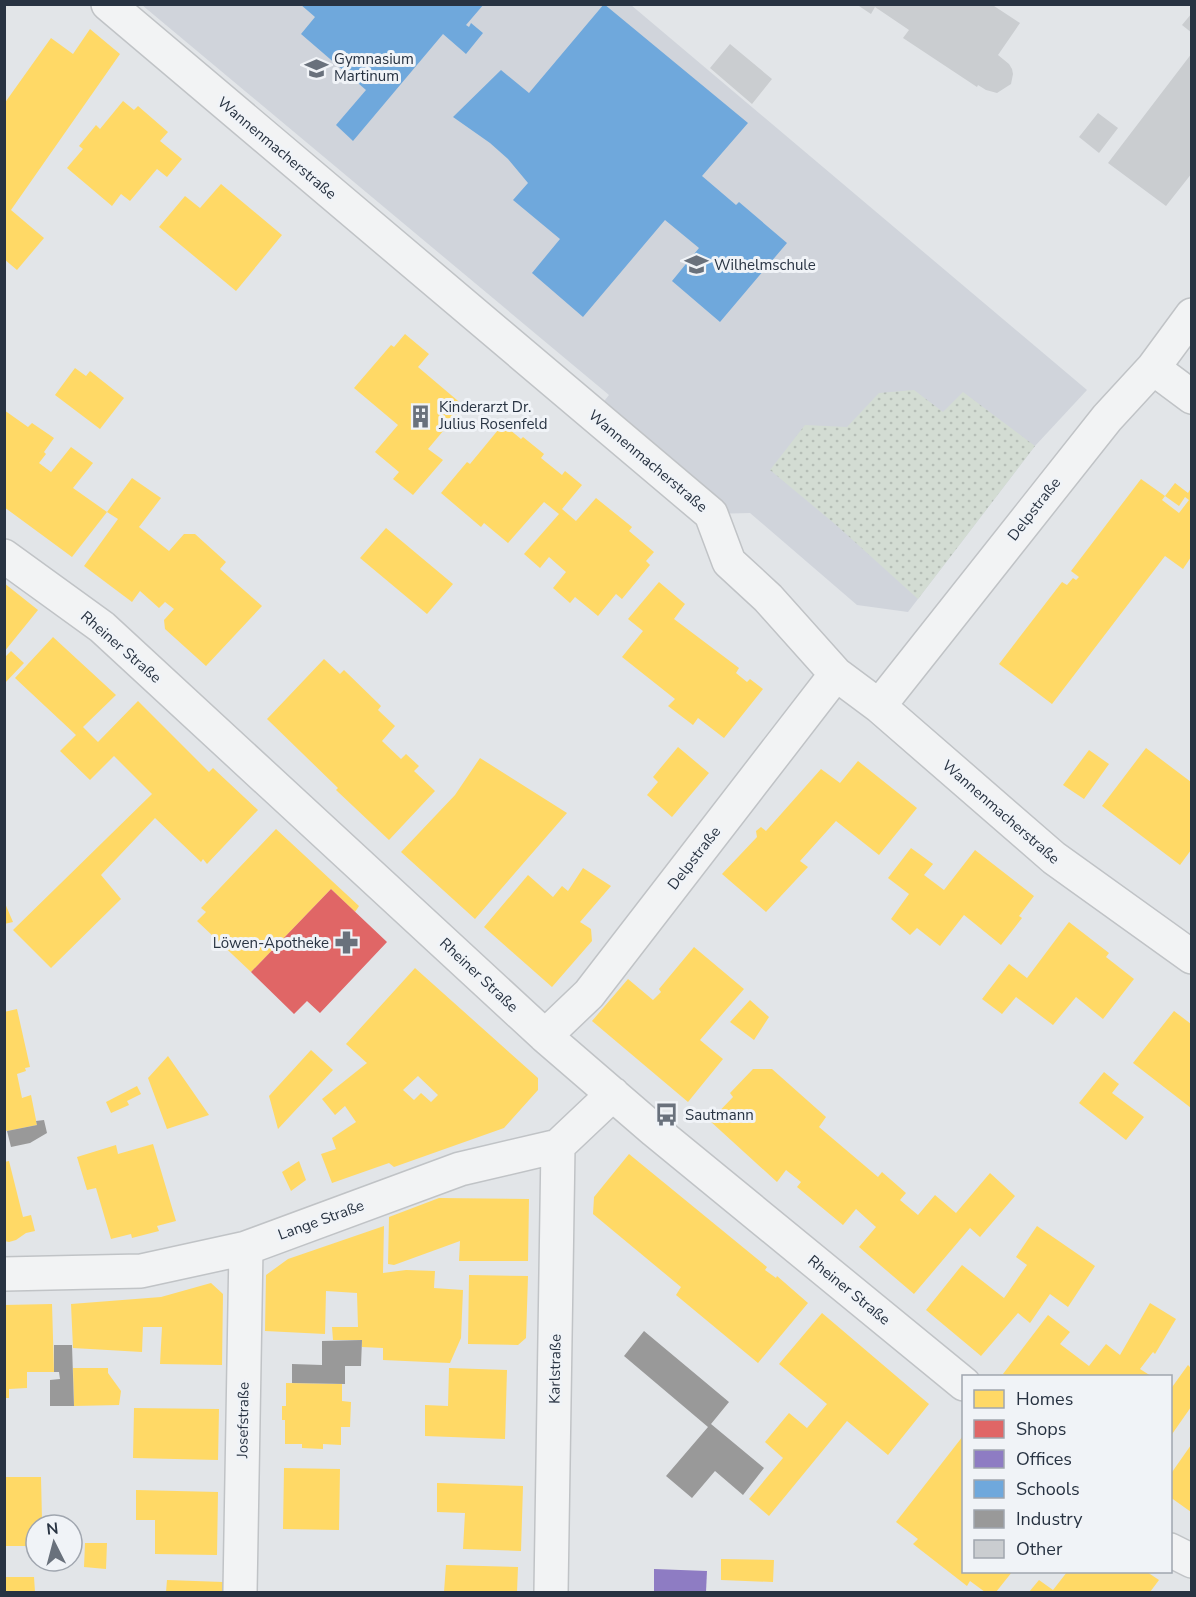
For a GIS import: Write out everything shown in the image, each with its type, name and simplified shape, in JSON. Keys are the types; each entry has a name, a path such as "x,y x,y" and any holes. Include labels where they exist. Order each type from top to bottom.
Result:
{"street":[{"name":"Wannenmacherstraße","path":"108,4 711,514 729,562 768,598 836,674 879,706 1054,858 1191,957"},
{"name":"Delpstraße","path":"879,706 1107,418 1153,368 1191,315"},
{"path":"1153,368 1191,397"},
{"name":"Rheiner Straße","path":"4,556 102,627 545,1036 962,1383"},
{"name":"Delpstraße","path":"545,1036 589,994 836,674"},
{"path":"558,1146 613,1094"},
{"name":"Lange Straße","path":"4,1274 141,1271 246,1248 460,1169 558,1146"},
{"name":"Karlstraße","path":"551,1593 558,1146"},
{"name":"Josefstraße","path":"240,1593 246,1248"},
{"path":"1172,1551 1191,1561"}],"shaded area":[{"name":"Wilhelmschule","path":"142,5 631,5 1087,390 1035,446 908,612 857,605 750,513 711,514 593,415 609,395"},
{"path":"914,390 943,412 963,392 1035,446 918,599 835,524 770,470 805,425 847,427 879,393"}],"building: Homes":[{"path":"90,29 120,54 11,210 44,238 17,270 4,259 4,104 51,38 73,54"},
{"path":"123,101 134,110 138,106 168,132 160,141 182,159 167,177 157,169 130,201 121,194 112,206 67,168 83,149 79,146 96,125 100,129"},
{"path":"221,184 282,235 236,291 159,227 185,196 200,208"},
{"name":"Kinderarzt Dr. Julius Rosenfeld","path":"405,334 429,354 418,367 464,406 428,449 443,460 413,495 393,479 399,472 375,452 398,425 354,388 391,345 394,347"},
{"path":"75,368 86,376 90,371 124,398 100,429 55,395"},
{"path":"4,410 28,427 32,423 54,438 39,463 51,472 71,447 93,463 73,488 107,512 72,557 4,507"},
{"path":"503,424 544,454 541,458 562,475 565,471 582,485 562,509 576,521 596,498 632,527 629,531 654,552 646,561 650,565 622,599 616,594 598,616 575,597 570,603 553,588 566,572 549,557 540,568 524,554 559,514 544,502 508,543 484,523 481,527 441,493 467,462 470,464"},
{"path":"132,478 161,498 139,527 169,551 184,534 195,534 226,562 220,569 262,606 206,666 165,629 164,620 174,609 165,602 159,608 140,591 132,602 84,566 118,519 107,512"},
{"path":"1141,479 1165,496 1175,483 1188,493 1191,488 1191,557 1183,569 1165,556 1052,704 999,664 1062,582 1067,585 1073,578 1076,580 1079,577 1071,571","holes":["1165,496 1179,506 1185,497 1189,500 1179,513 1162,500"]},
{"path":"386,528 453,584 427,614 360,558"},
{"path":"659,582 685,604 674,619 739,668 736,673 747,682 750,679 763,689 724,738 698,718 693,725 668,706 675,699 622,657 643,631 628,619"},
{"path":"4,583 38,610 4,652"},
{"path":"53,637 116,695 83,727 98,742 138,701 209,772 213,768 258,810 207,864 203,859 201,862 155,818 101,875 121,899 51,968 13,930 152,794 114,756 90,780 60,751 76,735 15,678"},
{"path":"11,651 24,663 4,684 4,658"},
{"path":"324,659 340,674 344,670 381,706 378,710 395,726 382,741 401,759 406,754 419,766 414,771 435,791 389,840 336,790 338,788 267,719"},
{"path":"678,747 709,773 672,817 647,795 658,782 653,777"},
{"path":"1146,748 1191,782 1191,850 1180,865 1102,806"},
{"path":"1089,750 1109,764 1084,799 1063,785"},
{"path":"480,758 567,813 475,919 401,852 455,795"},
{"path":"858,761 917,808 879,855 836,821 800,861 808,867 766,912 722,874 757,837 756,831 761,827 766,831 821,769 840,783"},
{"path":"276,829 359,906 355,912 331,889 251,972 197,921 206,912 201,908"},
{"path":"911,848 933,864 924,875 944,890 975,850 1034,896 1019,916 1022,918 1001,945 964,915 940,946 917,928 910,935 891,919 909,894 888,878"},
{"path":"583,868 611,886 580,922 591,929 592,941 552,987 484,927 528,875 553,897 562,886 568,891"},
{"path":"4,901 13,922 4,924"},
{"path":"1069,922 1109,953 1106,957 1134,979 1103,1019 1076,997 1053,1025 1016,997 1002,1014 982,999 1009,964 1027,978"},
{"path":"694,947 744,989 700,1040 723,1059 688,1102 592,1021 628,979 653,1000 661,992 659,989"},
{"path":"415,968 538,1078 538,1090 504,1128 394,1167 389,1163 332,1183 321,1154 336,1149 332,1138 356,1122 345,1106 335,1115 322,1099 367,1063 346,1044","holes":["418,1076 438,1095 431,1102 421,1093 414,1100 403,1090"]},
{"path":"750,1000 769,1017 754,1040 730,1022"},
{"path":"17,1009 30,1067 17,1074 22,1098 31,1095 37,1125 7,1131 4,1130 4,1012"},
{"path":"1174,1011 1191,1024 1191,1108 1133,1063"},
{"path":"311,1050 333,1070 278,1129 269,1096"},
{"path":"168,1056 209,1115 167,1129 148,1078"},
{"path":"753,1069 772,1069 826,1117 819,1127 878,1177 882,1172 906,1193 900,1200 918,1215 935,1195 956,1213 990,1173 1015,1196 980,1237 970,1228 914,1294 859,1247 876,1227 856,1209 843,1225 797,1187 801,1182 786,1170 777,1182 710,1121 733,1097 730,1093"},
{"path":"1104,1072 1119,1084 1112,1093 1144,1117 1126,1140 1079,1103"},
{"path":"137,1086 141,1094 127,1101 129,1105 111,1113 106,1102"},
{"path":"153,1144 176,1221 157,1226 159,1231 132,1238 131,1234 111,1239 96,1188 87,1190 77,1157 116,1145 118,1154"},
{"path":"629,1154 767,1267 765,1270 776,1278 777,1276 808,1303 758,1363 676,1295 681,1287 593,1214 594,1197"},
{"path":"9,1161 23,1217 31,1215 35,1231 9,1242 4,1241 4,1162"},
{"path":"299,1161 306,1180 291,1191 282,1172"},
{"path":"439,1198 529,1199 528,1261 459,1261 460,1241 394,1265 388,1264 389,1217"},
{"path":"384,1226 383,1273 406,1270 435,1271 434,1288 463,1290 461,1338 450,1363 383,1360 383,1348 362,1347 362,1340 333,1340 332,1327 358,1327 357,1293 326,1291 325,1334 265,1331 266,1275 288,1259"},
{"path":"1037,1226 1095,1266 1068,1307 1050,1294 1030,1323 1018,1313 981,1356 926,1310 962,1265 1004,1298 1027,1265 1016,1257"},
{"path":"469,1275 528,1276 526,1338 518,1345 468,1344"},
{"path":"211,1283 223,1294 222,1365 160,1364 162,1327 143,1327 142,1352 73,1348 71,1304 161,1297"},
{"path":"1150,1303 1176,1319 1155,1354 1153,1352 1140,1369 1149,1375 1003,1374 1048,1315 1070,1332 1060,1344 1089,1366 1106,1344 1120,1355"},
{"path":"52,1304 54,1372 27,1372 27,1388 9,1389 9,1398 4,1398 4,1305"},
{"path":"822,1313 929,1404 888,1455 847,1421 769,1516 749,1499 783,1458 765,1442 789,1413 807,1428 827,1404 779,1364"},
{"path":"1188,1365 1191,1368 1191,1407 1172,1434 1172,1387"},
{"path":"73,1368 108,1368 108,1373 121,1391 119,1405 74,1406"},
{"path":"449,1368 507,1370 505,1439 425,1436 425,1405 448,1406"},
{"path":"286,1383 342,1384 342,1401 351,1402 350,1427 341,1427 341,1445 323,1444 323,1449 302,1448 302,1444 285,1444 285,1420 282,1420 282,1406 286,1406"},
{"path":"134,1408 219,1409 218,1460 133,1458"},
{"path":"962,1437 962,1573 1011,1573 996,1592 985,1592 970,1581 967,1586 913,1544 918,1539 896,1522"},
{"path":"1191,1445 1191,1512 1172,1498 1172,1472"},
{"path":"284,1468 340,1469 339,1530 283,1529"},
{"path":"4,1477 41,1477 42,1513 24,1513 24,1546 4,1546"},
{"path":"437,1483 523,1486 521,1551 463,1549 465,1513 437,1512"},
{"path":"136,1490 218,1492 217,1555 155,1554 155,1520 136,1520"},
{"path":"85,1543 107,1543 106,1569 84,1567"},
{"path":"721,1559 774,1560 773,1582 721,1580"},
{"path":"446,1565 518,1567 517,1592 444,1592"},
{"path":"1066,1573 1148,1573 1159,1580 1150,1592 1029,1592 1039,1580 1053,1590"},
{"path":"4,1577 34,1577 35,1592 4,1592"},
{"path":"167,1580 223,1582 223,1592 166,1592"}],"building: Shops":[{"path":"331,889 387,942 320,1013 307,1001 294,1014 251,972"}],"building: Offices":[{"path":"654,1569 707,1571 706,1592 654,1592"}],"building: Schools":[{"path":"300,4 484,4 466,25 469,27 471,23 483,33 466,54 443,34 353,141 336,125 366,90 301,34 315,17"},
{"path":"604,4 748,123 702,176 736,205 739,202 787,243 720,322 672,281 699,248 665,220 583,317 532,273 560,239 513,200 528,183 508,159 490,143 453,117 501,70 529,93"}],"building: Industry":[{"path":"44,1120 47,1133 30,1143 11,1147 7,1131 37,1125 36,1121"},
{"path":"644,1331 729,1402 711,1424 764,1468 743,1495 715,1471 692,1498 666,1476 708,1427 624,1356"},
{"path":"362,1340 361,1366 345,1366 345,1384 292,1383 292,1364 322,1365 322,1341"},
{"path":"54,1345 72,1345 74,1406 50,1406 50,1380 60,1379 59,1372 54,1372"}],"building: Other":[{"path":"856,4 991,4 1020,23 998,55 1012,69 1011,84 997,93 978,85 977,87 903,38 909,30 875,7 871,14"},
{"path":"1192,13 1192,33 1182,25"},
{"path":"730,44 772,79 752,104 710,68"},
{"path":"1192,53 1192,173 1166,206 1108,163"},
{"path":"1098,113 1118,128 1099,153 1079,137"}],"place":[{"name":"Gymnasium Martinum","path":"316,68"},
{"name":"Wilhelmschule","path":"696,265"},
{"name":"Kinderarzt Dr. Julius Rosenfeld","path":"421,416"},
{"name":"Löwen-Apotheke","path":"347,943"},
{"name":"Sautmann","path":"667,1115"}]}
